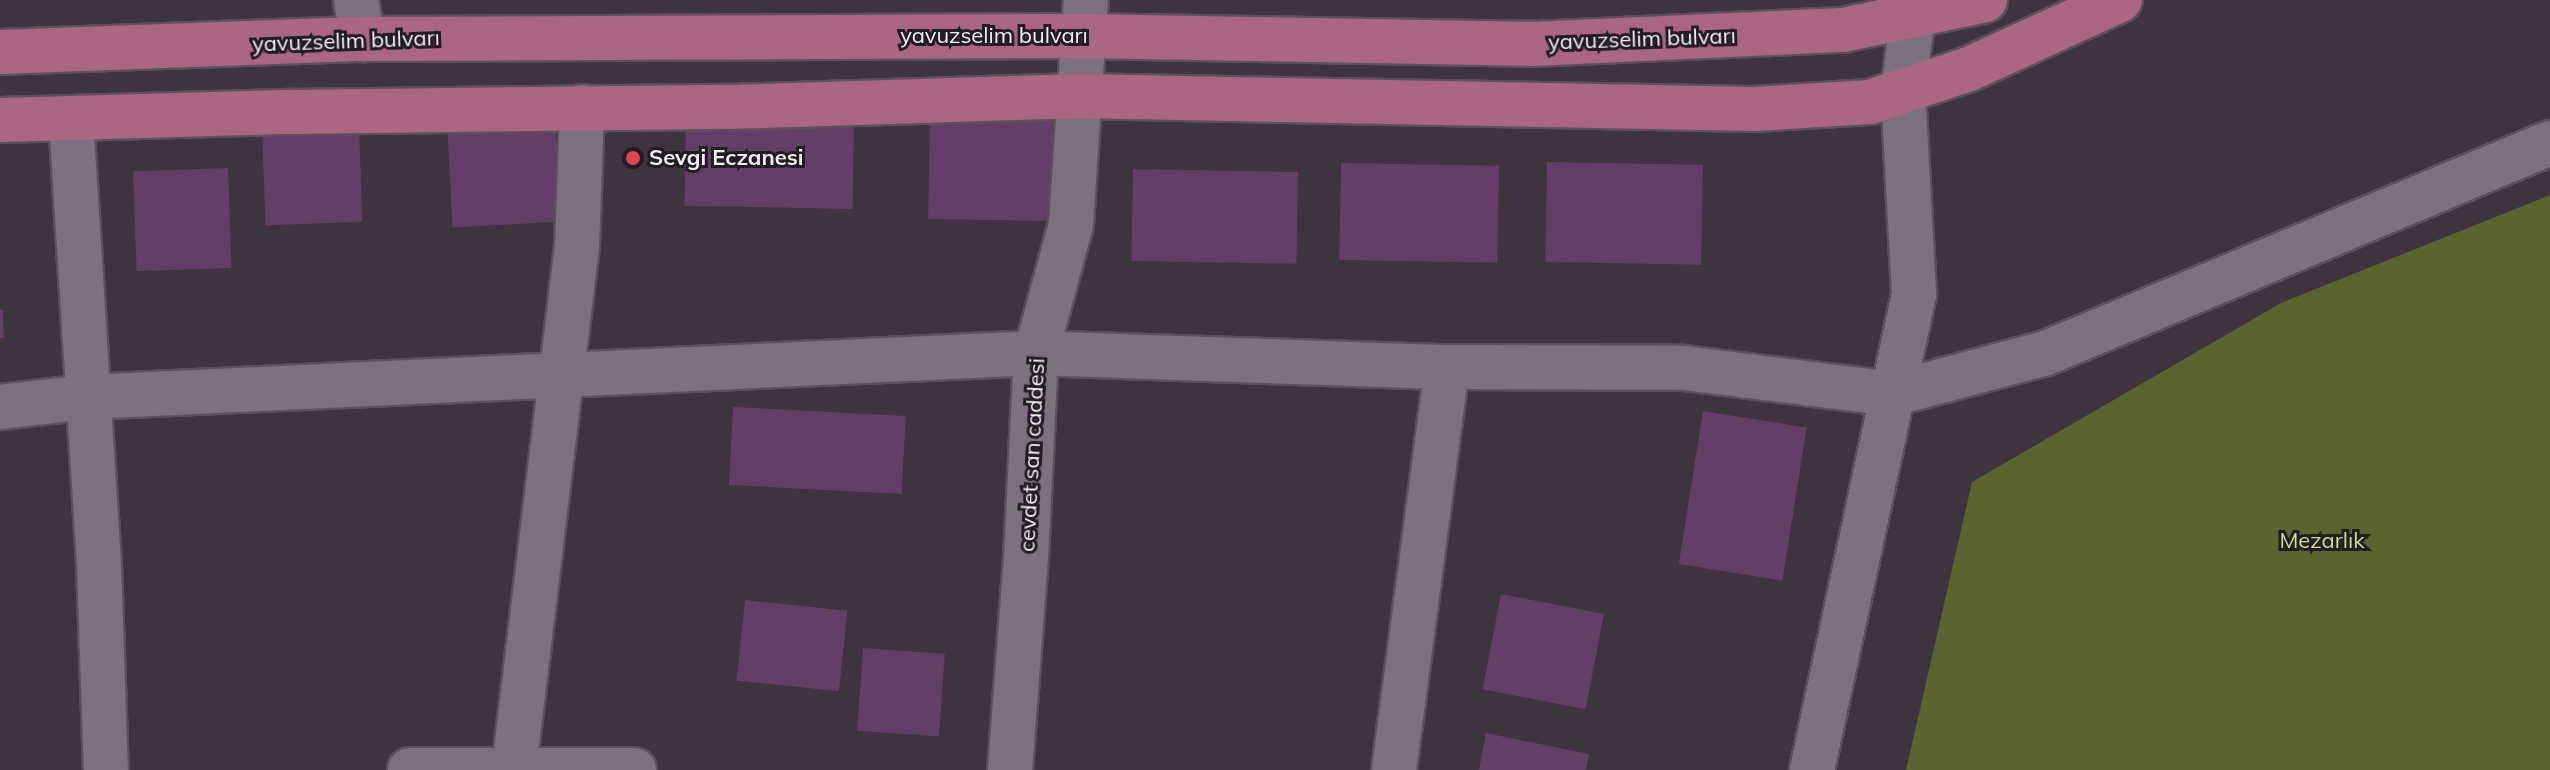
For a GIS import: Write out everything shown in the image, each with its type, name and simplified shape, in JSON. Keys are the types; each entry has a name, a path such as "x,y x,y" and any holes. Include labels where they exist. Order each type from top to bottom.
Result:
{"main road":[{"name":"yavuzselim bulvarı","path":"0,52 360,19 1085,18 1532,44 1843,30 1914,8 1985,0"},
{"path":"0,120 582,107 730,107 1079,96 1754,109 1870,102 1969,69 2120,0"}],"street":[{"path":"1812,770 1914,294 1903,91 1914,8"},
{"name":"cevdet san caddesi","path":"1010,770 1026,558 1036,353 1071,224 1085,18"},
{"path":"514,768 577,246 582,107"},
{"path":"71,119 99,563 106,770"},
{"path":"0,407 87,397 1036,353 1447,367 1684,368 1892,394 2046,353 2550,143"},
{"path":"1394,770 1447,367"},
{"path":"410,770 634,770"}],"green space":[{"name":"Mezarlık","path":"2550,195 2550,770 1906,770 1972,482 2281,303"}],"building":[{"path":"930,110 1062,112 1060,221 928,219"},
{"path":"555,118 560,222 453,228 447,124"},
{"path":"686,120 854,123 852,209 684,206"},
{"path":"359,125 362,222 265,225 262,128"},
{"path":"1547,162 1703,165 1701,265 1545,262"},
{"path":"1341,163 1499,166 1497,263 1339,260"},
{"path":"228,168 231,268 137,271 133,171"},
{"path":"1133,169 1298,172 1296,264 1131,261"},
{"path":"0,310 3,310 4,338 0,338"},
{"path":"733,407 906,416 902,494 729,485"},
{"path":"1703,411 1807,427 1782,581 1679,564"},
{"path":"1501,594 1604,614 1586,709 1482,689"},
{"path":"745,600 847,611 839,691 737,681"},
{"path":"863,648 945,654 939,737 857,731"},
{"path":"1486,733 1589,754 1586,770 1479,770"}],"place":[{"name":"Sevgi Eczanesi","path":"633,158"}]}
